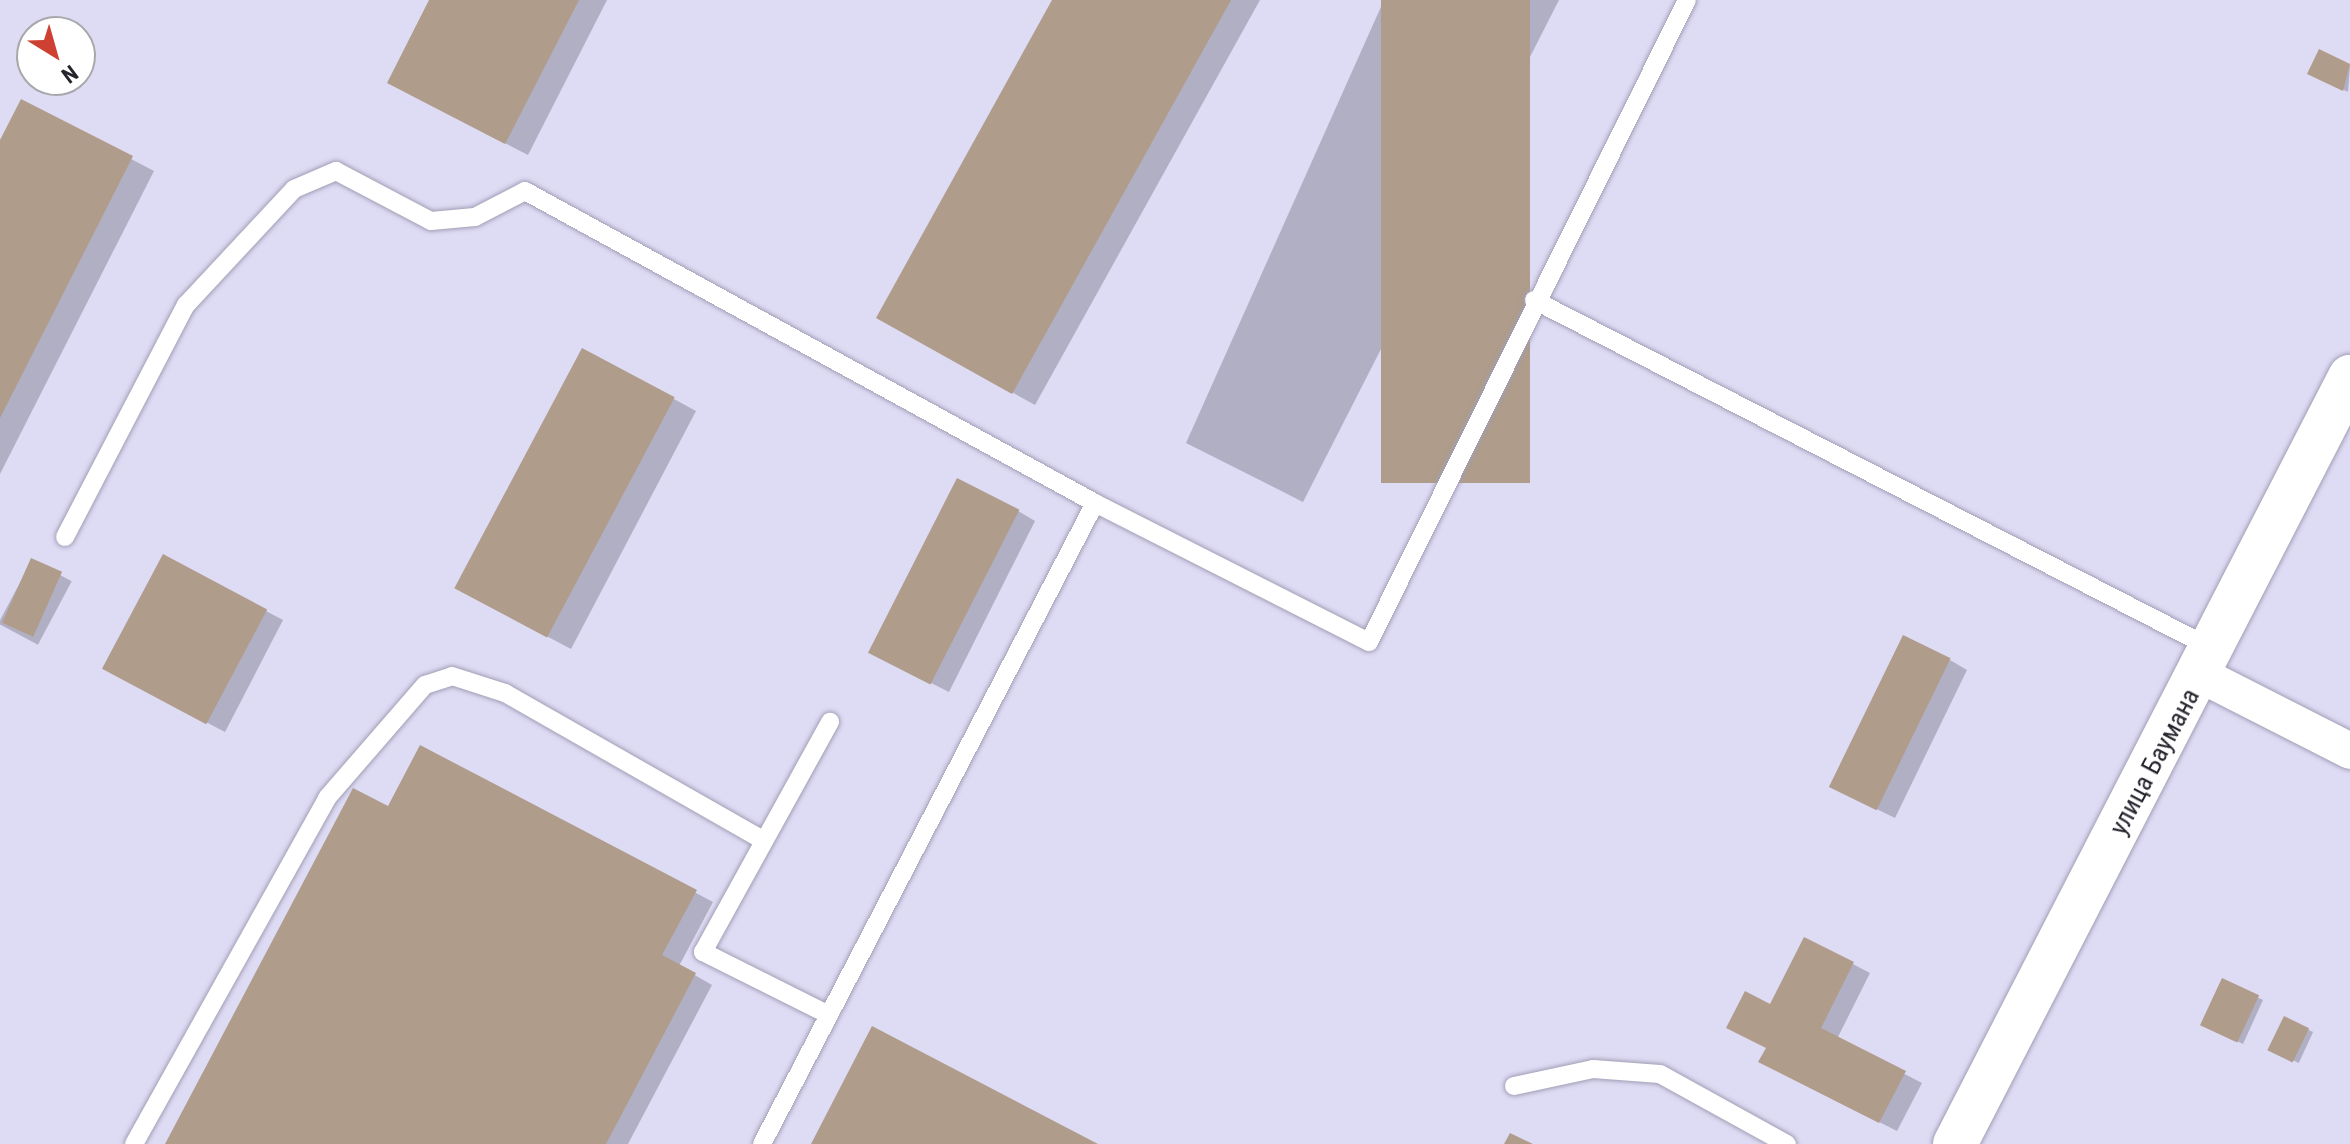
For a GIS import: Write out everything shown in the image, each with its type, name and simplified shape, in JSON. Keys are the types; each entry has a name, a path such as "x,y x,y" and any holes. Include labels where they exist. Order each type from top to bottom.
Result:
{"main road":[{"name":"улица Баумана","path":"1955,1144 2208,662 2350,377"}],"street":[{"path":"2208,662 2350,751"}],"lane":[{"path":"65,537 186,305 294,189 336,171 431,221 475,217 525,191 1095,503 1369,642 1534,300 1687,0"},
{"path":"1534,300 2208,662"},
{"path":"762,1144 1095,503"},
{"path":"134,1144 327,798 425,685 452,676 505,693 761,839"},
{"path":"829,1015 703,952 761,839 830,722"},
{"path":"1514,1086 1593,1069 1660,1074 1787,1144"}],"building":[{"path":"429,0 579,0 505,144 387,83"},
{"path":"1052,0 1231,0 1012,394 876,318"},
{"path":"1381,0 1530,0 1530,483 1381,483"},
{"path":"2319,49 2350,64 2343,91 2307,74"},
{"path":"21,99 133,156 0,418 0,140"},
{"path":"582,348 675,397 547,637 454,588"},
{"path":"957,478 1019,510 930,684 868,653"},
{"path":"163,554 267,609 206,724 102,669"},
{"path":"31,558 62,572 33,637 2,623"},
{"path":"1903,635 1951,658 1877,810 1829,787"},
{"path":"420,745 697,890 662,955 696,973 606,1144 165,1144 353,788 388,806"},
{"path":"1804,937 1854,962 1821,1028 1906,1071 1879,1123 1758,1062 1766,1048 1726,1028 1745,991 1770,1004"},
{"path":"2222,978 2259,995 2237,1042 2200,1025"},
{"path":"2284,1016 2309,1028 2293,1062 2267,1050"},
{"path":"872,1026 1098,1144 811,1144"},
{"path":"1510,1133 1533,1144 1504,1144"}]}
